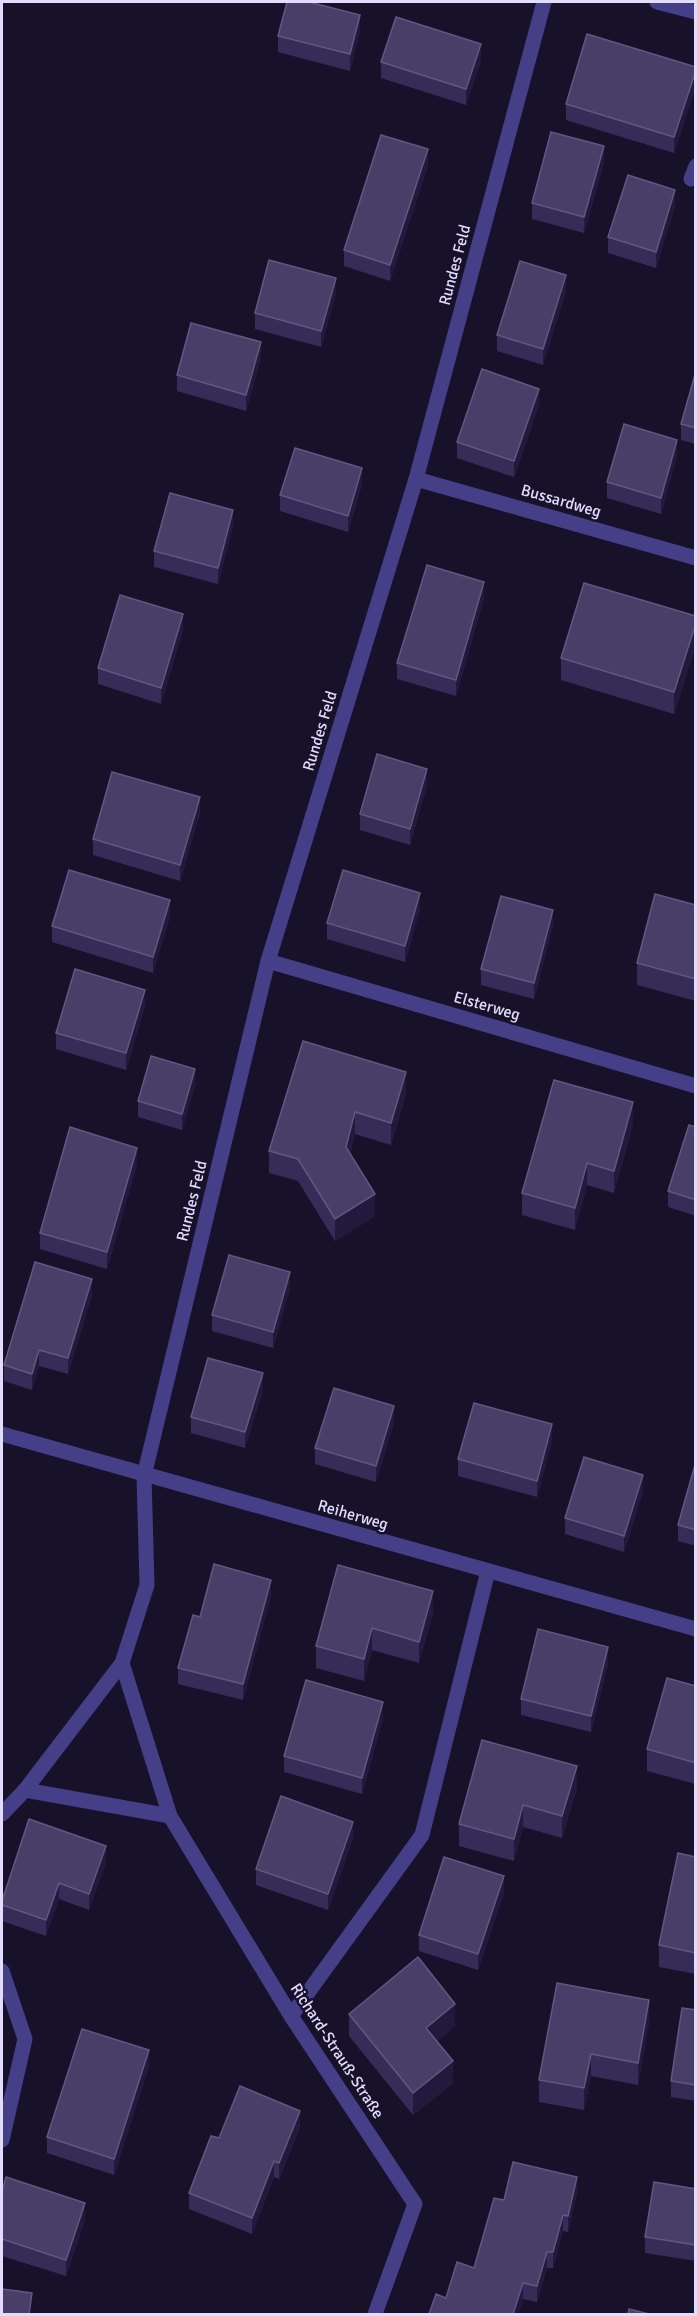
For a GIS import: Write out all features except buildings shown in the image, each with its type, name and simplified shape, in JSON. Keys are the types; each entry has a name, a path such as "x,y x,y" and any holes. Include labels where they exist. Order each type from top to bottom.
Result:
{"street":[{"name":"Rundes Feld","path":"144,1476 268,961 416,479 544,2"},
{"path":"657,2 696,12"},
{"name":"Bussardweg","path":"416,479 696,558"},
{"name":"Elsterweg","path":"268,961 696,1086"},
{"name":"Reiherweg","path":"2,1434 144,1476 696,1629"},
{"path":"2,1814 25,1790 122,1663 147,1585 144,1476"},
{"path":"291,2016 422,1835 488,1571"},
{"name":"Richard-Strauß-Straße","path":"122,1663 170,1816 291,2016 415,2204 375,2314"},
{"path":"25,1790 170,1816"},
{"path":"2,1971 25,2039 2,2140"}]}
